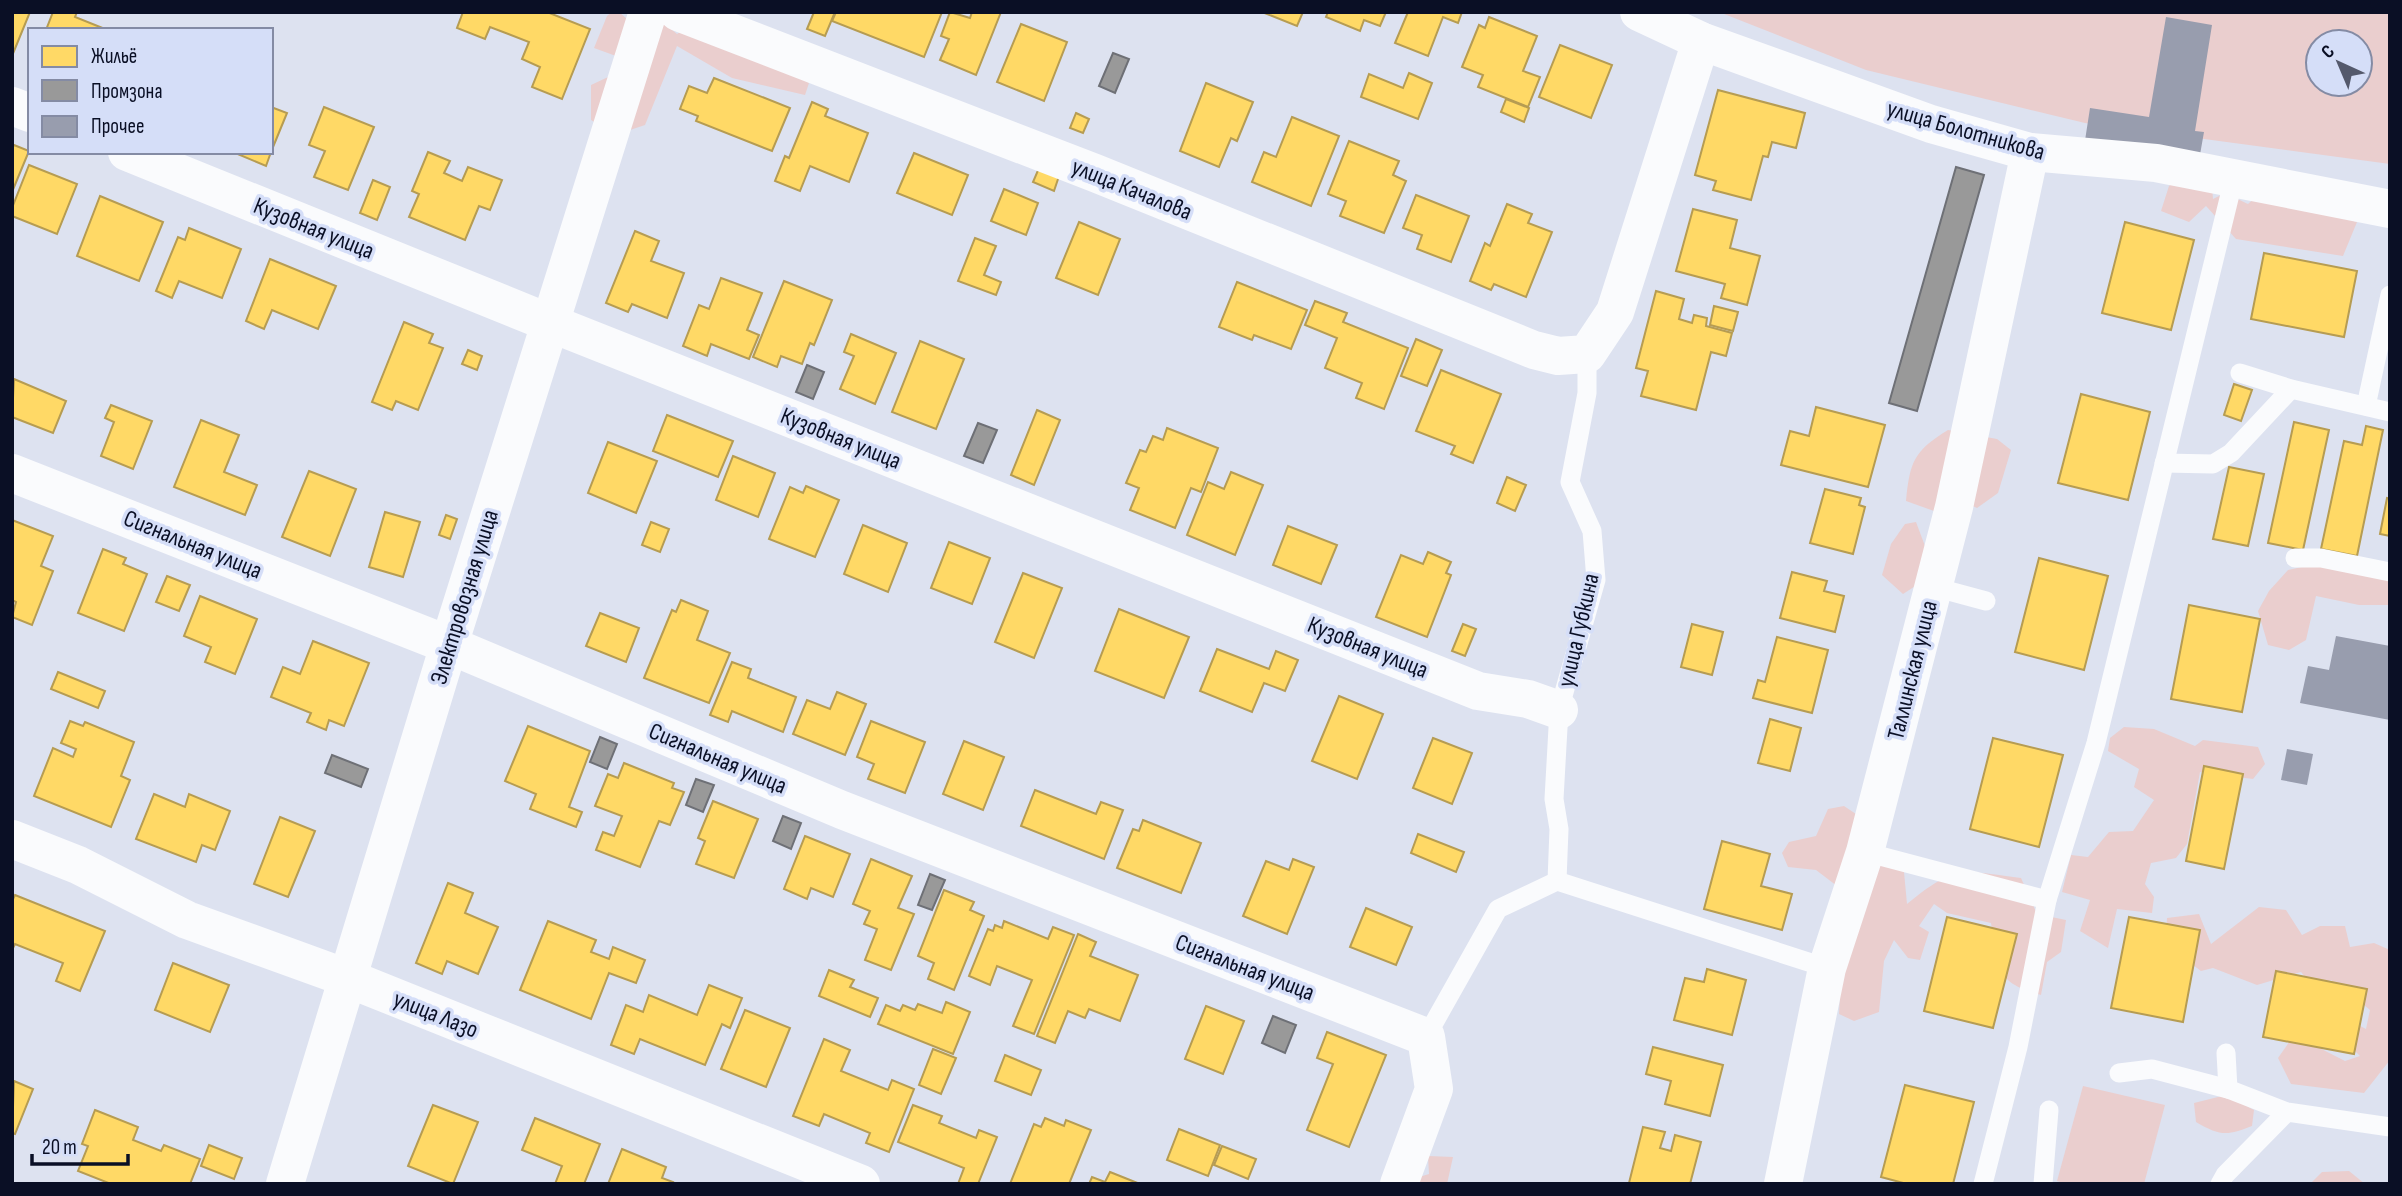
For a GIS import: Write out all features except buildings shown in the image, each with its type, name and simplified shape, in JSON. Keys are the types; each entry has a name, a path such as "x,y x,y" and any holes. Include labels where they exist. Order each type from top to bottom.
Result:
{"street":[{"name":"Электровозная улица","path":"285,1184 449,645 648,12"},
{"name":"улица Качалова","path":"678,12 1108,178 1534,350 1558,356 1587,354"},
{"name":"улица Болотникова","path":"1639,12 1701,41 1931,124 2030,152 2156,163 2390,209"},
{"path":"1587,354 1615,312 1701,41"},
{"name":"Таллинская улица","path":"1783,1184 1827,968 1865,852 1954,507 2030,152"},
{"name":"Кузовная улица","path":"132,154 1478,691 1528,699 1559,710"},
{"name":"Сигнальная улица","path":"12,473 449,645 842,810 1426,1037"},
{"name":"улица Лазо","path":"12,839 78,865 187,920 347,978 861,1184"},
{"path":"1399,1184 1434,1089 1426,1037"}],"lane":[{"path":"1983,1184 2018,1047 2047,901 2096,743 2234,178"},
{"path":"2366,406 2390,295"},
{"name":"улица Губкина","path":"1557,881 1559,829 1554,799 1559,710 1596,580 1592,531 1570,482 1587,393 1587,354"},
{"path":"2240,373 2291,389 2390,412"},
{"path":"2164,463 2213,464 2231,453 2291,389"},
{"path":"2295,558 2322,558 2390,572"},
{"path":"1934,587 1986,601"},
{"path":"1865,852 2047,901"},
{"path":"1426,1037 1498,909 1557,881 1827,968"},
{"path":"2226,1053 2228,1089"},
{"path":"2119,1073 2152,1069 2228,1089 2287,1112 2390,1127"},
{"path":"2043,1184 2049,1110"},
{"path":"2220,1184 2225,1175 2287,1112"}],"shaded area":[{"path":"612,12 619,12 627,19 658,18 677,34 703,17 809,83 805,95 732,78 677,46 645,125 615,135 591,120 591,85 621,71 616,56 594,48 607,16"},
{"path":"1719,12 2390,12 2390,164 2085,123 1866,70"},
{"path":"2181,174 2212,187 2213,199 2225,193 2248,204 2259,194 2357,222 2343,256 2236,239 2206,206 2189,222 2161,211 2169,186"},
{"path":"1948,430 1997,439 2011,450 1998,493 1977,508 1966,503 1934,511 1906,501 1909,476 1916,458 1928,444"},
{"path":"1916,522 1925,546 1920,583 1903,594 1882,575 1891,544 1905,524"},
{"path":"2316,564 2390,581 2390,605 2359,605 2316,596 2306,640 2289,650 2268,645 2258,611 2269,591 2288,570"},
{"path":"2124,727 2154,729 2195,746 2203,740 2258,747 2265,764 2253,779 2200,772 2187,844 2176,858 2151,863 2145,884 2154,897 2152,913 2117,909 2108,948 2080,931 2090,900 2062,892 2071,855 2088,857 2109,832 2133,831 2154,800 2134,787 2139,769 2108,751 2110,738"},
{"path":"1844,806 1862,818 1904,872 1907,904 1936,882 1948,877 1960,873 1985,873 2021,878 2037,914 2066,920 2061,952 2047,962 2041,995 2025,990 2006,978 1997,961 1991,923 1947,913 1934,904 1919,926 1929,932 1920,960 1908,958 1894,940 1884,961 1879,1012 1854,1021 1839,1014 1837,886 1816,870 1788,867 1782,853 1789,842 1816,836 1828,809"},
{"path":"2259,907 2286,910 2302,935 2320,926 2345,926 2350,947 2374,943 2390,950 2390,1060 2364,1093 2291,1084 2278,1058 2294,1035 2345,1061 2360,1056 2336,1032 2349,1020 2366,1029 2370,1010 2358,1000 2324,994 2332,980 2312,985 2301,972 2257,985 2213,968 2201,971 2189,962 2166,936 2167,918 2199,914 2211,944"},
{"path":"2083,1086 2165,1105 2144,1184 2067,1184 2057,1181"},
{"path":"2226,1095 2254,1110 2252,1126 2224,1133 2196,1122 2194,1103"},
{"path":"1428,1156 1453,1157 1447,1184 1396,1184 1429,1174"},
{"path":"2349,1171 2365,1184 2310,1184 2322,1172"}]}
